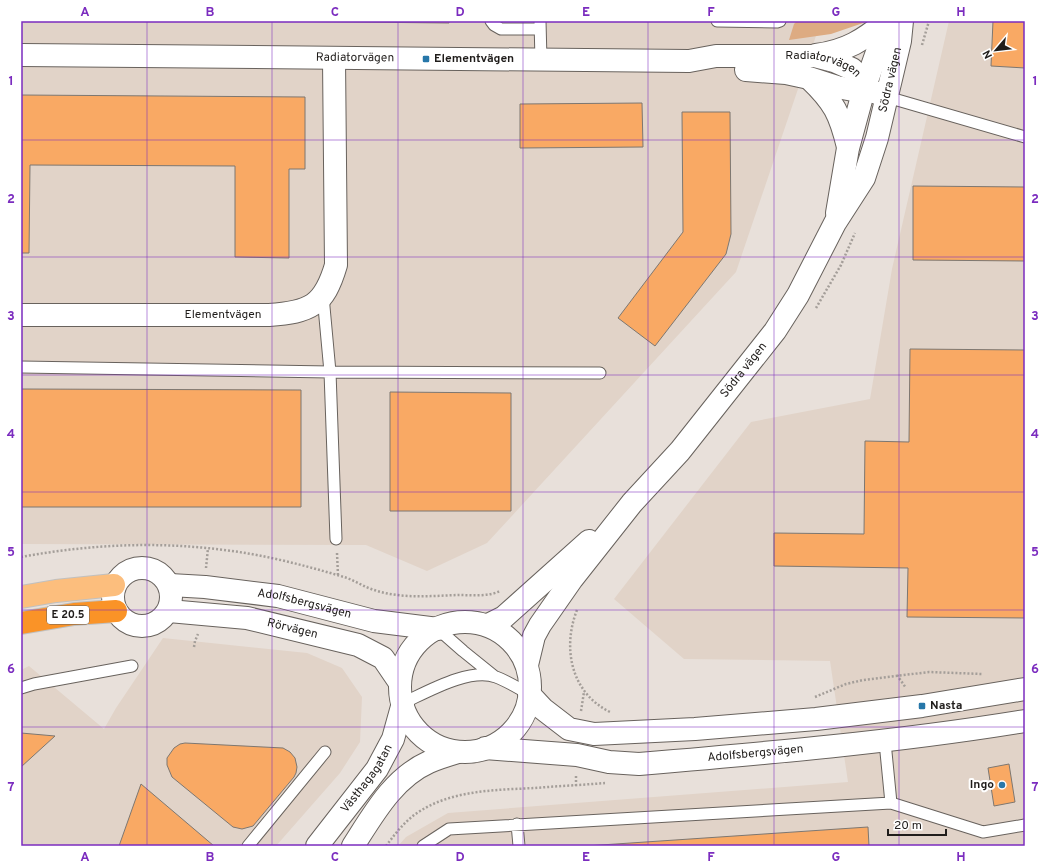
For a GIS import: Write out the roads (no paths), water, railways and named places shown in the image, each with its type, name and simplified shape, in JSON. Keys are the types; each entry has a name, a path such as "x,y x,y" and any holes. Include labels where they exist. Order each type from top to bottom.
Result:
{"highway":[{"name":"E 20.5","path":"21,623 74,614 116,611"}],"main road":[{"path":"815,56 844,49 872,33 888,21"},
{"name":"Södra vägen","path":"835,223 848,148 864,89 888,21"},
{"name":"Södra vägen","path":"527,665 534,636 572,579 632,503 680,451 775,331 798,295 835,223 864,178 877,138 887,97 900,41 902,21"},
{"name":"Radiatorvägen","path":"21,55 689,61 716,56 815,56 834,61 852,69 859,76 864,89 853,90 837,87 786,72 716,70 689,61"},
{"name":"Elementvägen","path":"21,315 269,315 293,313 309,308 323,296 331,282 336,265 334,59"},
{"path":"809,78 821,89 836,109 843,123 848,148"},
{"path":"864,89 887,97"},
{"name":"Södra vägen","path":"488,625 504,617 632,503"},
{"path":"143,567 158,571 170,585 173,598 169,611 158,622 151,626 142,627 128,623 116,611 112,597 114,585 125,572 143,567"},
{"name":"E 20.5","path":"21,597 56,591 114,585"},
{"name":"Adolfsbergsvägen","path":"170,585 221,588 278,596 374,620 438,630"},
{"name":"Rörvägen","path":"169,611 247,618 358,645 383,658 402,693"},
{"path":"402,693 410,723 418,732 435,746 446,751 469,752 485,748 507,738 517,727 527,705 529,678 527,665 516,646 509,638 488,625 468,624 438,630"},
{"name":"Västhagagatan","path":"317,846 377,770 393,739 402,693 401,668 412,650 427,635 438,630"},
{"path":"529,694 543,709 569,729 594,734 695,729 816,718 922,706 1025,690"},
{"path":"882,711 885,742"},
{"name":"Adolfsbergsvägen","path":"485,748 577,755 610,762 639,764 885,742 1025,721"},
{"path":"353,846 382,802 401,782 428,763 458,752"}],"lane":[{"path":"491,21 494,25 501,29 540,25 541,60"},
{"path":"717,21 780,21"},
{"path":"887,97 1025,138"},
{"path":"323,296 330,372 336,539"},
{"path":"21,367 330,372 600,373"},
{"path":"438,630 495,676 529,694"},
{"path":"21,688 132,666"},
{"path":"402,693 477,674 495,676"},
{"path":"885,742 891,803"},
{"path":"248,846 325,752"},
{"path":"423,846 449,828 891,803 983,832 1025,825"},
{"path":"517,824 519,846"}],"place":[{"name":"Elementvägen","path":"426,59"},
{"name":"Nasta","path":"922,706"},
{"name":"Ingo","path":"1002,785"}]}
